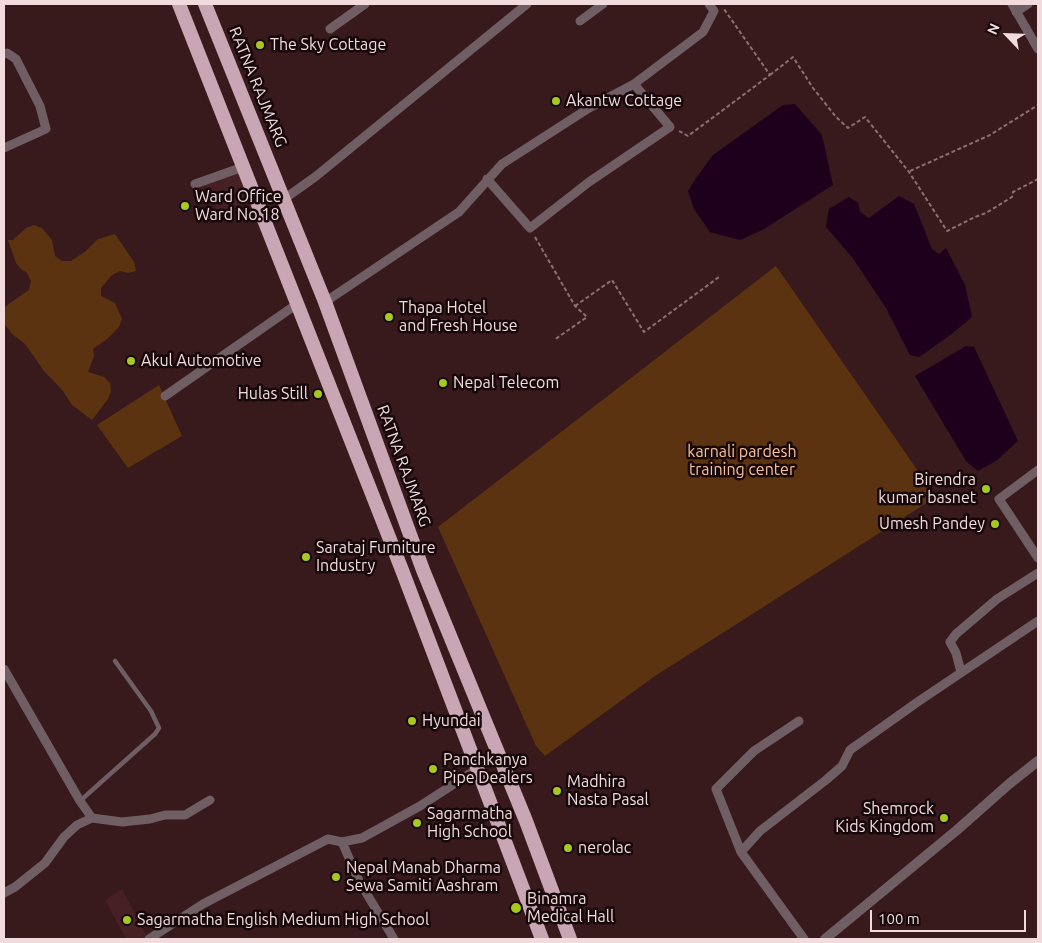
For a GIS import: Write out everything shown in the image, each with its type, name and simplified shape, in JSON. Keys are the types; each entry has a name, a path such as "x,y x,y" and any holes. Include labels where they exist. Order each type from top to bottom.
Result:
{"highway":[{"path":"179,4 402,570 542,939"},
{"name":"RATNA RAJMARG","path":"205,4 325,302 423,570 526,821 570,939"}],"street":[{"path":"330,29 365,4"},
{"path":"284,199 316,177 527,4"},
{"path":"580,22 603,4"},
{"path":"325,302 459,212 486,179 502,164 589,108 634,84 703,32 714,11 709,4"},
{"path":"1028,4 1014,8 1038,49"},
{"path":"4,54 7,53 16,59 40,106 46,129 4,148"},
{"path":"486,179 530,228 589,182 670,127 634,84"},
{"path":"195,184 242,167"},
{"path":"165,396 297,304"},
{"path":"1038,470 999,499 1038,558"},
{"path":"961,672 956,653 950,642 956,634 997,599 1038,573"},
{"path":"741,852 760,830 842,766 850,750 961,672 1038,621"},
{"path":"4,669 80,801 92,818"},
{"path":"799,720 754,751 716,789 741,852 804,939"},
{"path":"825,939 1038,761"},
{"path":"149,939 203,904 328,839 342,842 362,838 420,806 477,769"},
{"path":"4,893 15,887 45,863 64,836 77,825 92,818 122,822 165,815 185,815 210,800"},
{"path":"342,842 359,881 394,939"}],"lane":[{"path":"80,801 155,734 159,728 151,710 115,660"}],"path":[{"path":"720,4 770,75"},
{"path":"670,127 688,136 793,57 813,88 836,117 848,128 865,117 909,172 947,231 986,213 1012,197 1013,192 1038,179"},
{"path":"909,172 990,135 1038,105"},
{"path":"530,228 575,306 588,317 554,340"},
{"path":"575,306 612,280 644,332 719,277"}],"shaded area":[{"path":"795,104 822,135 833,185 764,229 740,240 710,232 694,209 688,191 694,181 713,155 783,105"},
{"path":"238,170 248,200 220,216 204,183"},
{"path":"899,196 914,204 932,249 939,254 946,248 965,285 972,317 919,357 910,355 886,308 852,257 826,227 829,209 849,197 858,203 860,212 869,218"},
{"path":"966,346 974,347 1018,441 996,461 978,471 966,461 915,376"},
{"name":"Sagarmatha English Medium High School","path":"122,889 148,939 126,939 105,900"}],"green space":[{"path":"34,225 42,228 52,240 55,256 62,261 71,261 86,251 98,239 115,234 134,262 136,271 128,273 120,271 112,275 101,288 101,296 115,303 122,319 119,327 93,349 94,356 88,372 104,377 110,383 111,391 108,399 92,420 72,405 25,344 12,334 4,323 4,309 29,290 31,281 27,273 16,263 8,240 13,240 26,228"},
{"name":"karnali pardesh training center","path":"776,266 936,497 655,676 545,756 536,746 438,527"},
{"path":"159,385 182,436 128,468 97,425"}],"place":[{"name":"The Sky Cottage","path":"260,45"},
{"name":"Akantw Cottage","path":"556,101"},
{"name":"Ward Office Ward No.18","path":"185,206"},
{"name":"Thapa Hotel and Fresh House","path":"389,317"},
{"name":"Akul Automotive","path":"131,361"},
{"name":"Nepal Telecom","path":"443,383"},
{"name":"Hulas Still","path":"318,394"},
{"name":"Birendra kumar basnet","path":"986,489"},
{"name":"Umesh Pandey","path":"995,524"},
{"name":"Sarataj Furniture Industry","path":"306,557"},
{"name":"Hyundai","path":"412,721"},
{"name":"Panchkanya Pipe Dealers","path":"433,769"},
{"name":"Madhira Nasta Pasal","path":"557,791"},
{"name":"Shemrock Kids Kingdom","path":"944,818"},
{"name":"Sagarmatha High School","path":"417,823"},
{"name":"nerolac","path":"568,848"},
{"name":"Nepal Manab Dharma Sewa Samiti Aashram","path":"336,877"},
{"name":"Binamra Medical Hall","path":"516,908"},
{"name":"Sagarmatha English Medium High School","path":"127,920"}]}
